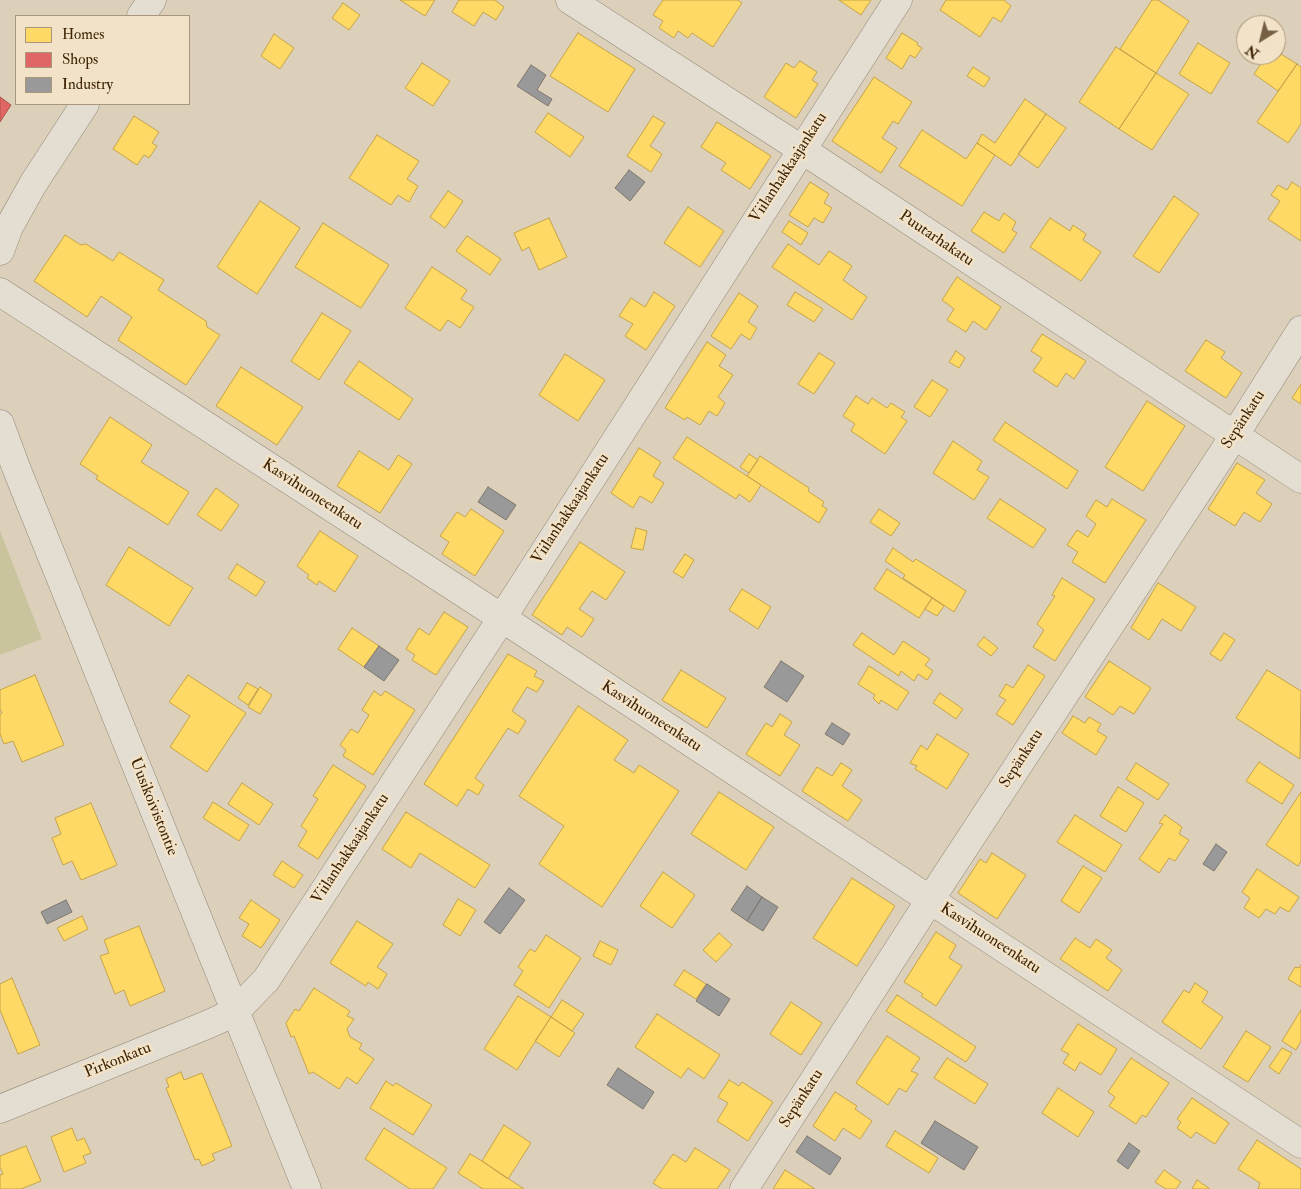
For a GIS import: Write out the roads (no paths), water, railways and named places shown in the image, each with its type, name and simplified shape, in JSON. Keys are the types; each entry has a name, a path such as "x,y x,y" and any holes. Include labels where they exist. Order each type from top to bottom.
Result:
{"street":[{"path":"142,15 152,0"},
{"name":"Puutarhakatu","path":"570,0 801,149 1301,479"},
{"name":"Viilanhakkaajankatu","path":"235,1012 266,980 502,618 898,0"},
{"path":"0,251 9,227 33,184 84,105"},
{"name":"Kasvihuoneenkatu","path":"0,292 502,618 1301,1144"},
{"name":"Sepänkatu","path":"744,1189 1301,330"},
{"name":"Uusikoivistontie","path":"0,424 307,1189"},
{"name":"Pirkonkatu","path":"0,1109 235,1012"}]}
